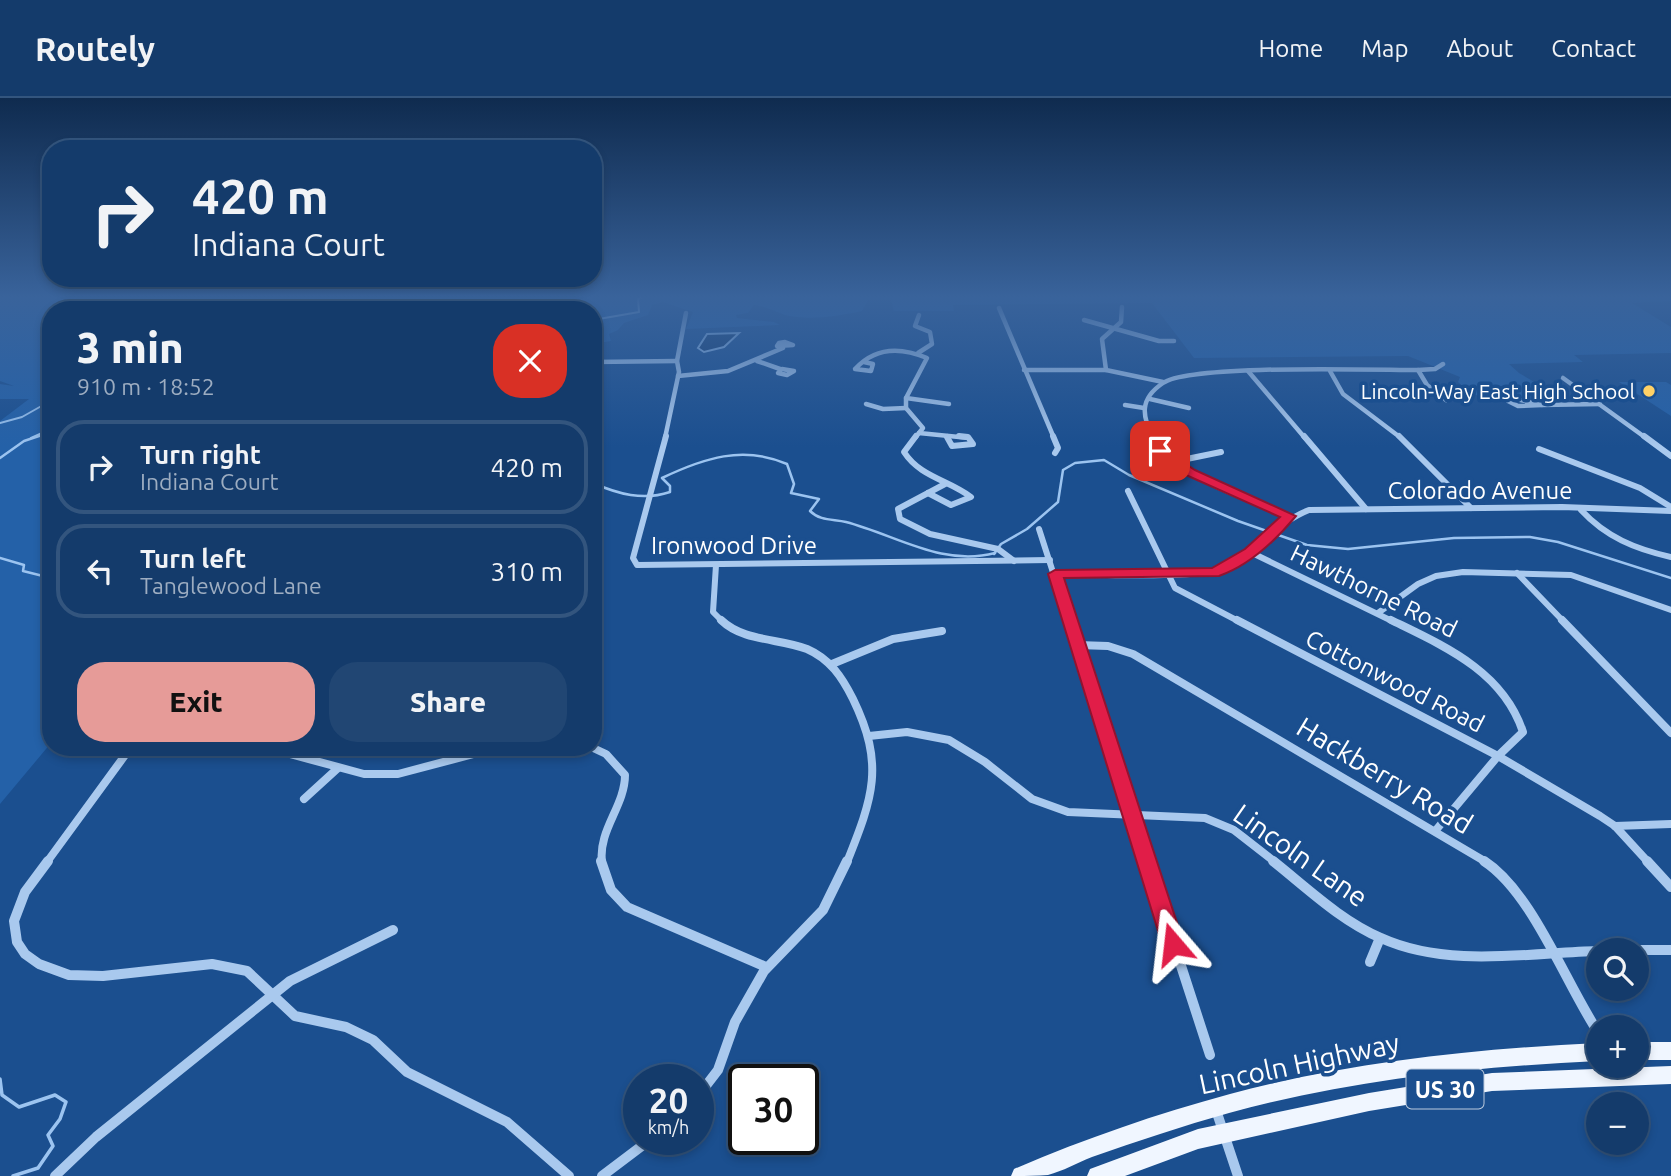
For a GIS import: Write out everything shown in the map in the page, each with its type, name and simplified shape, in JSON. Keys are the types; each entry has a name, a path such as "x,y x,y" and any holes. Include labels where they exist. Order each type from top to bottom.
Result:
{"main road":[{"path":"1649,1051 1671,1051"},
{"name":"Lincoln Highway","path":"1021,1176 1147,1127 1309,1084 1474,1059 1586,1053"},
{"name":"Lincoln Highway","path":"1097,1176 1224,1133 1324,1110 1492,1082 1671,1074"}],"street":[{"name":"Ironwood Drive","path":"680,346 678,376 660,463 642,515 633,558 637,565 1050,560"},
{"path":"918,354 929,346"},
{"path":"1014,346 1058,448 1055,453"},
{"path":"1101,346 1106,370"},
{"path":"678,376 719,373 783,348"},
{"path":"864,362 868,354 877,352 918,354 927,358 927,363 918,372 914,388 906,398 906,408"},
{"path":"757,360 780,369"},
{"path":"602,362 677,361"},
{"path":"1024,370 1106,370 1163,382 1196,373 1418,370 1435,369 1443,364"},
{"path":"1418,370 1427,386 1446,400"},
{"path":"1248,371 1366,509"},
{"path":"1330,371 1343,394 1390,427 1471,508"},
{"path":"1563,378 1671,457"},
{"path":"1055,574 1213,572 1227,568 1250,552 1289,516 1172,462 1157,448 1146,428 1144,408 1163,382"},
{"path":"906,398 949,404"},
{"path":"1150,399 1189,408"},
{"path":"1542,405 1516,399 1508,401 1518,405 1542,405 1601,404"},
{"path":"866,404 883,409 906,408 921,422 923,428 904,452 908,461 945,485 971,497 951,505 928,493"},
{"path":"1125,405 1144,408"},
{"path":"919,433 947,437"},
{"path":"1539,449 1571,464 1633,482 1671,509"},
{"path":"1172,462 1221,452"},
{"path":"945,485 898,509 900,519 932,535 985,545 1011,556 1014,561"},
{"name":"Cottonwood Road","path":"1128,491 1175,588 1498,756 1615,826 1671,887"},
{"name":"Colorado Avenue","path":"1289,516 1309,510 1562,507 1581,510 1671,509"},
{"path":"1581,510 1608,535 1624,544 1671,557"},
{"path":"1039,529 1210,1055"},
{"name":"Hawthorne Road","path":"1250,552 1456,652 1503,692 1518,714 1523,732 1498,756 1436,830"},
{"path":"714,1082 735,1023 766,967 822,911 834,891 874,775 869,736 832,664 816,652 746,636 722,624 713,612 716,565"},
{"path":"1378,613 1418,584 1436,576 1517,573 1571,575 1671,610"},
{"path":"1517,573 1671,733"},
{"path":"832,664 893,639 942,631"},
{"name":"Hackberry Road","path":"1077,645 1108,646 1133,654 1436,830 1501,872 1553,951 1587,1015"},
{"name":"Lincoln Lane","path":"869,736 930,734 967,750 1046,806 1068,812 1205,818 1234,830 1306,890 1380,938 1409,948 1453,956 1586,951"},
{"path":"602,752 625,775 626,784 606,827 601,852 605,876 620,903 766,967"},
{"path":"124,756 24,892 14,921 17,942 25,954 39,964 69,975 103,976 224,965 247,971 273,994 282,1007 295,1016 346,1027 373,1040 407,1072 507,1122 569,1176"},
{"path":"297,756 364,774 398,774 466,756"},
{"path":"304,799 338,768"},
{"path":"1615,826 1671,824"},
{"path":"55,1176 96,1137 289,981 393,930"},
{"path":"1370,962 1380,938"},
{"path":"1649,950 1671,950"},
{"path":"1215,1107 1238,1176"},
{"path":"601,1176 629,1155"}],"shaded area":[{"path":"0,346 42,346 42,754 0,804 0,421 29,399 0,399 0,384 14,386 0,381"},
{"path":"699,346 725,346 704,352"},
{"path":"1185,346 1671,346 1671,353 1574,355 1583,362 1509,364 1519,373 1560,397 1533,399 1496,399 1475,395 1458,382 1460,377 1408,356 1194,358"},
{"path":"1619,382 1666,382 1671,385 1671,416"}],"waterway":[{"path":"0,423 22,417 42,406"},
{"path":"31,438 42,433"},
{"path":"0,458 24,441 39,436"},
{"path":"602,486 631,495 660,495 670,492 670,486 662,478 678,471 724,456 755,455 787,464 794,484 791,493 819,499 810,511 818,517 846,522 938,553 956,556 995,553"},
{"path":"995,553 1001,544 1027,529 1058,502 1063,470 1075,463 1104,460 1129,475 1238,521 1307,545 1348,549 1454,538 1530,537 1558,542 1671,578"},
{"path":"0,558 24,565 23,571 42,576"},
{"path":"0,1079 2,1095 19,1107 55,1095 66,1102 60,1119 48,1135 53,1146 38,1168 13,1176"}],"place":[{"name":"Lincoln-Way East High School","path":"1649,391"}],"route":[{"path":"1160,451 1172,462 1190,472 1289,516 1250,552 1227,568 1213,572 1191,575 1055,574 1173,944"}]}
